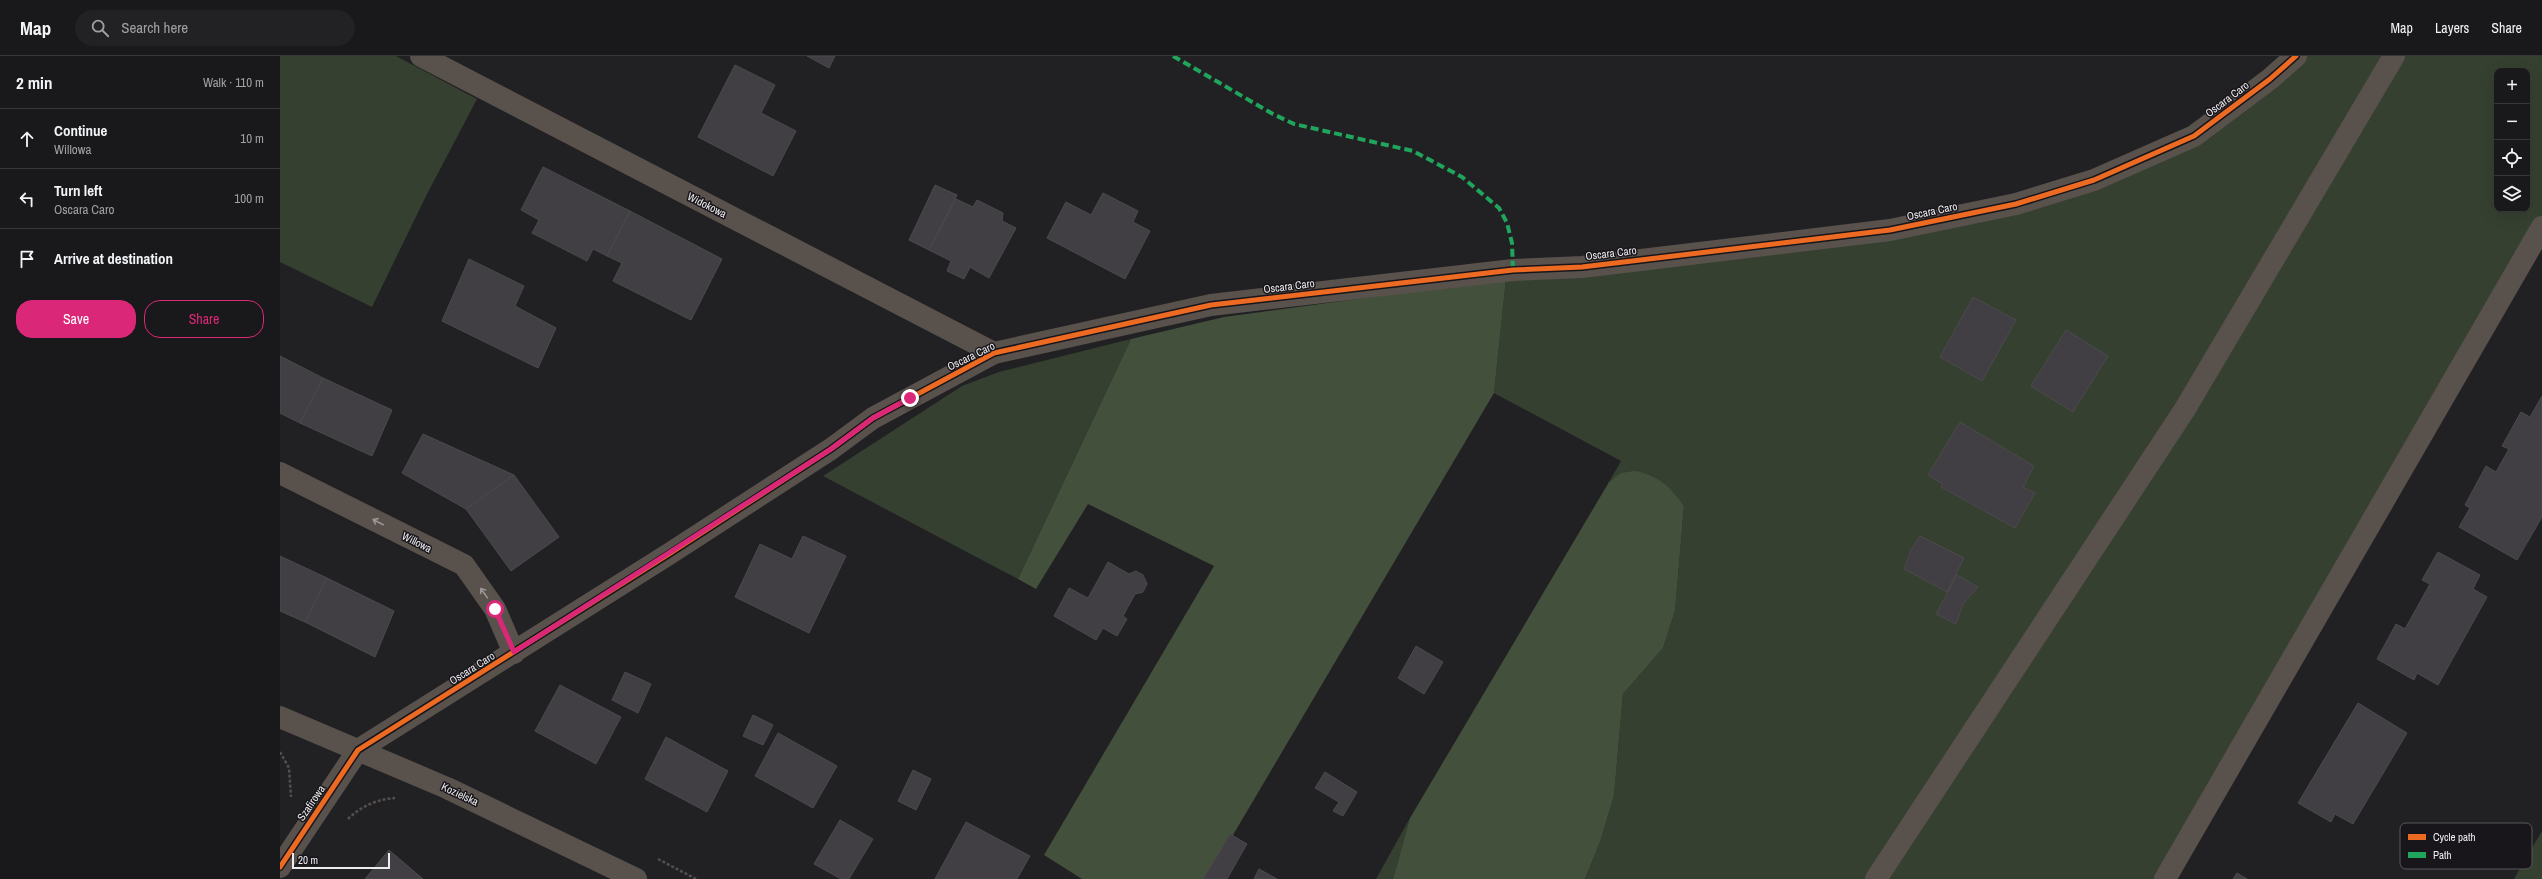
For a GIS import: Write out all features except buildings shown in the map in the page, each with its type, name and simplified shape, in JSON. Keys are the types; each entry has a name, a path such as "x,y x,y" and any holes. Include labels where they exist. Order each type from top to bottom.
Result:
{"street":[{"name":"Widokowa","path":"421,56 994,353"},
{"name":"Oscara Caro","path":"358,750 831,449 873,418 994,353 1211,306 1512,270 1582,267 1890,230 2016,204 2094,180 2194,136 2270,79 2296,56"},
{"path":"1876,879 2185,409 2394,56"},
{"path":"2165,879 2542,227"},
{"name":"Willowa","path":"280,473 464,565 495,609 514,652"},
{"name":"Kozielska","path":"280,717 447,788 636,879"},
{"name":"Szafirowa","path":"280,867 358,750"}],"path":[{"path":"280,752 289,768 292,786 290,804"},
{"path":"345,822 367,805 383,799 398,798"}],"green space":[{"path":"280,56 396,56 477,99 427,194 372,307 280,262"},
{"path":"2296,56 2542,56 2542,227 2165,879 1585,879 1600,842 1614,796 1623,694 1663,648 1675,611 1684,507 1669,488 1651,476 1642,473 1632,473 1621,476 1609,482 1621,461 1494,393 1506,279 2016,204 2194,136"},
{"path":"1506,279 1494,393 1207,879 1082,879 1044,855 1214,566 1088,504 1036,589 1018,579 1131,339 1224,317"},
{"path":"1131,339 1018,579 823,476 962,386 999,372"},
{"path":"1635,471 1651,476 1664,483 1684,506 1675,611 1663,648 1623,694 1614,796 1600,842 1585,879 1393,879 1410,818 1609,482 1621,473"},
{"path":"1410,818 1393,879 1376,879"},
{"path":"2542,831 2542,879 2514,879 2520,869 2532,869 2532,848"}],"marked path":[{"path":"1173,56 1273,114 1294,124 1413,151 1462,177 1499,208 1507,223 1512,243 1513,270"}],"cycle path":[{"path":"280,867 358,750 669,554 831,449 873,418 994,353 1211,305 1513,270 1582,267 1890,230 2016,204 2094,180 2194,136 2270,79 2296,56"}],"route":[{"path":"495,609 514,652 831,449 873,418 910,398"}]}
